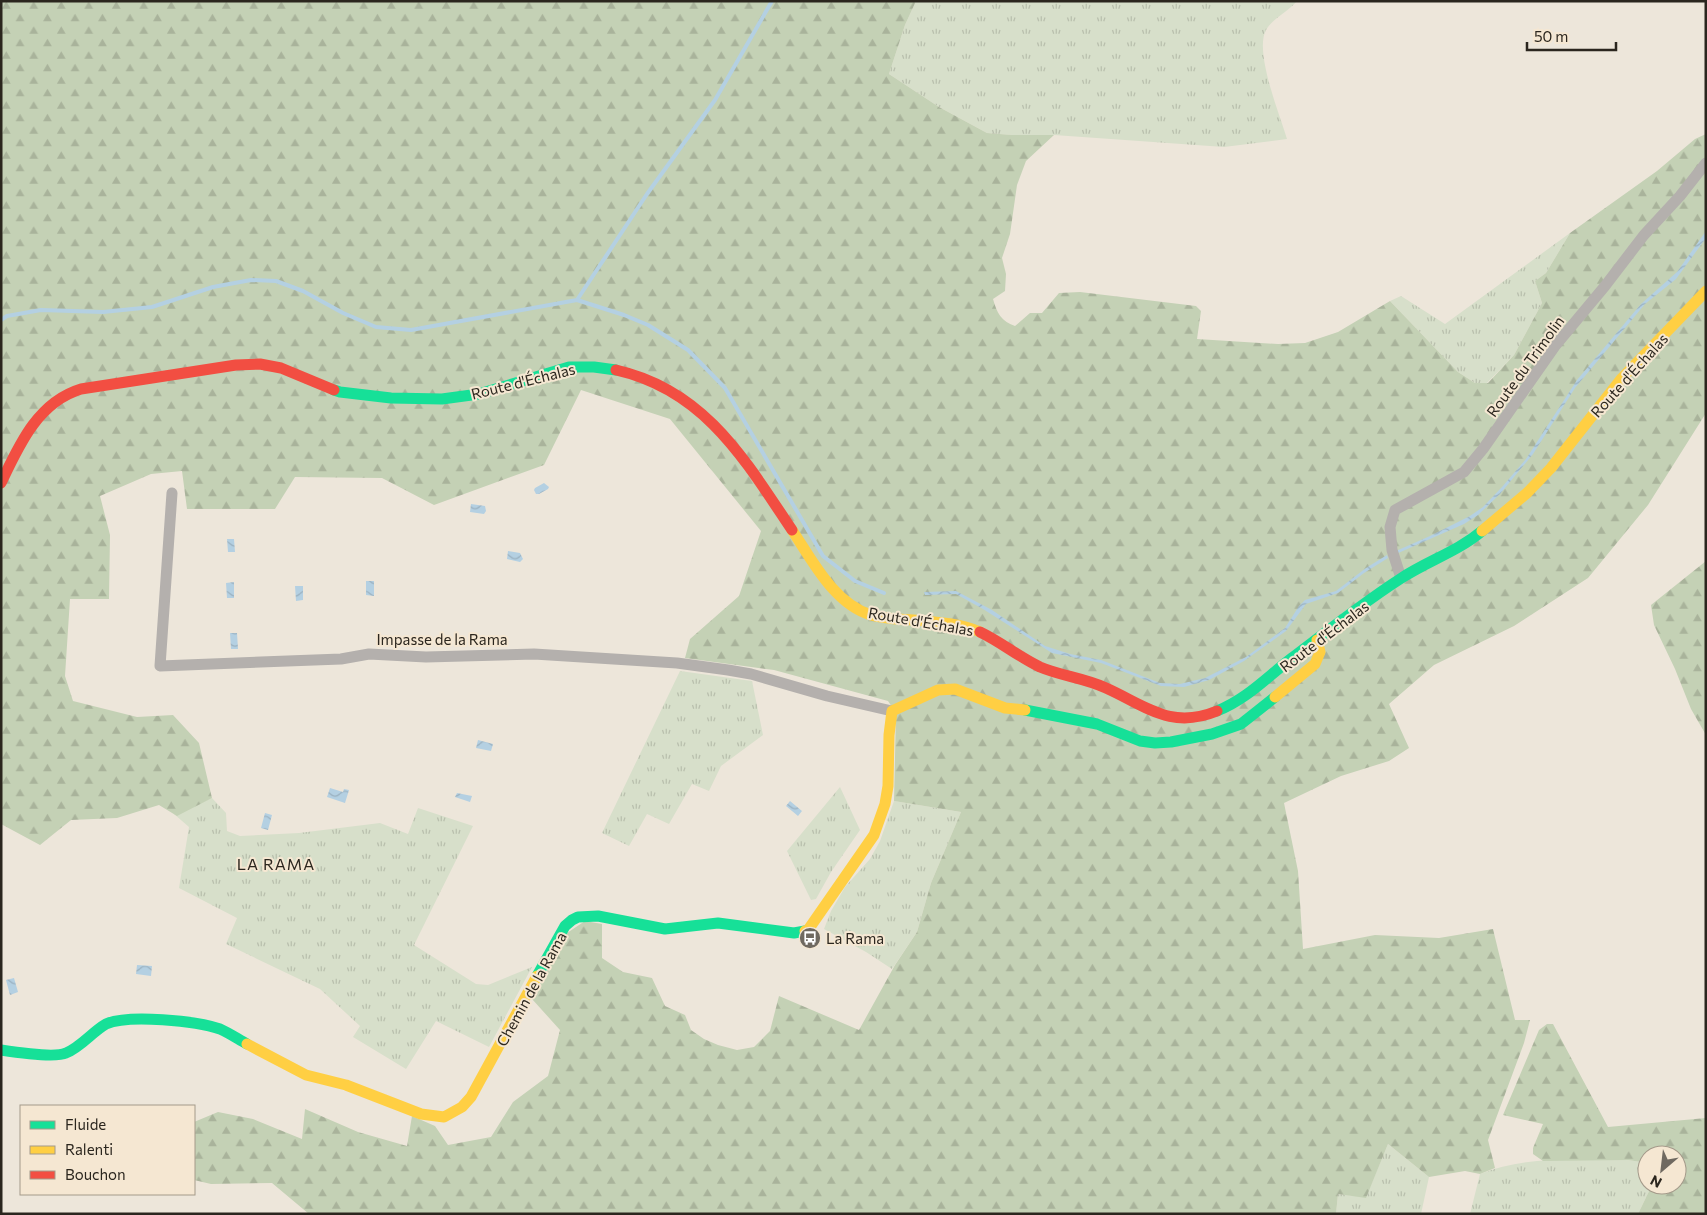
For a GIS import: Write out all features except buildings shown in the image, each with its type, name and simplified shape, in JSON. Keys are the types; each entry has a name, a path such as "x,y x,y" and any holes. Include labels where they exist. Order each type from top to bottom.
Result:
{"street":[{"name":"Route du Trimolin","path":"1401,578 1392,550 1390,527 1394,510 1464,472 1483,449 1555,346 1644,235 1680,196 1706,163"},
{"name":"Route d'Échalas","path":"1,483 32,425 47,408 67,394 78,389 96,385 236,365 260,364 282,368 340,392 391,398 442,398 479,394 569,367 599,367 630,372 654,381 692,404 706,416 733,446 826,580 844,600 862,611 881,618 948,623 971,628 991,637 1041,667 1104,687 1151,712 1162,716 1178,718 1208,715 1234,704 1254,690 1290,659 1401,578 1468,544 1527,493 1551,468 1622,378 1706,291"},
{"name":"Impasse de la Rama","path":"172,493 160,666 341,659 369,654 426,657 534,654 618,658 728,670 892,711"},
{"path":"892,711 938,690 955,689 1005,708 1039,712 1097,724 1140,741 1154,743 1171,742 1212,734 1241,724 1315,664 1321,656 1322,649 1317,640"},
{"name":"Chemin de la Rama","path":"1,1050 34,1054 65,1054 109,1023 155,1018 180,1020 219,1029 306,1074 346,1086 421,1114 444,1117 462,1107 471,1097 565,926 577,917 588,916 622,920 664,929 717,923 794,933 808,930 874,835 881,819 886,804 888,786 889,735 892,711"}],"green space":[{"path":"1,1 916,1 905,25 889,74 939,107 987,133 1054,135 1026,161 1017,185 1010,234 1002,258 1006,274 1005,291 993,299 998,312 1006,322 1015,326 1030,313 1042,313 1059,293 1080,292 1196,306 1201,311 1197,339 1278,344 1305,343 1338,332 1390,301 1458,372 1475,383 1488,383 1514,355 1542,303 1535,281 1546,273 1570,233 1657,171 1695,139 1706,134 1706,413 1648,505 1588,578 1514,626 1434,665 1389,704 1409,748 1389,761 1341,776 1284,803 1298,871 1303,949 1375,935 1439,938 1493,929 1515,1020 1530,1020 1524,1043 1488,1140 1495,1168 1480,1174 1465,1171 1429,1177 1388,1144 1366,1198 1338,1194 1336,1214 309,1214 272,1183 211,1184 195,1180 195,1122 218,1112 253,1119 302,1139 305,1109 358,1132 407,1146 412,1116 435,1126 448,1145 491,1137 513,1102 548,1076 560,1030 532,999 567,933 585,921 602,924 602,958 623,972 652,978 665,1006 685,1015 691,1030 704,1039 737,1050 754,1047 770,1031 779,996 859,1030 895,965 917,932 931,883 961,812 894,801 896,713 888,701 774,670 685,658 690,639 739,596 761,531 670,419 581,390 544,465 434,505 382,478 295,477 275,509 187,509 182,471 151,474 100,496 110,535 109,599 70,599 65,676 73,701 137,717 173,715 199,743 212,798 177,816 159,805 117,818 71,820 40,845 1,824"},
{"path":"916,1 1297,1 1269,26 1263,40 1263,53 1269,84 1287,139 1224,147 1054,135 987,133 939,107 889,74 905,25"},
{"path":"1570,233 1546,273 1535,281 1542,303 1514,355 1487,383 1475,383 1458,372 1390,301 1401,296 1445,324"},
{"path":"1706,561 1706,735 1691,709 1654,625 1651,605"},
{"path":"680,671 752,681 763,735 721,766 709,791 692,784 669,824 647,814 629,846 602,833"},
{"path":"840,787 860,830 831,872 816,899 811,900 787,851"},
{"path":"212,798 226,813 227,831 240,836 299,833 380,823 408,834 418,808 473,826 414,945 476,984 488,985 532,967 489,1047 436,1021 406,1069 353,1037 360,1026 320,989 226,944 237,918 179,888 189,827 174,814"},
{"path":"894,801 961,812 931,883 917,932 892,969 824,929 831,911 845,887 870,859 880,841"},
{"path":"1547,1024 1553,1024 1608,1127 1706,1118 1706,1214 1638,1214 1647,1195 1687,1195 1687,1145 1637,1145 1637,1161 1543,1161 1533,1154 1533,1148 1543,1124 1503,1115 1539,1030"},
{"path":"1388,1144 1429,1177 1421,1214 1336,1214 1338,1194 1366,1197"},
{"path":"1572,1159 1637,1161 1637,1195 1647,1195 1638,1214 1470,1214 1480,1174 1498,1168 1534,1161"}],"water":[{"path":"1706,231 1706,238 1676,279 1645,304 1575,388 1533,454 1500,494 1478,515 1464,524 1396,554 1396,551 1470,516 1483,507 1526,459 1577,380 1641,304 1677,272"},
{"path":"544,483 549,487 548,489 536,494 535,488"},
{"path":"471,504 485,506 486,511 484,514 470,512"},
{"path":"227,539 234,539 235,552 228,552"},
{"path":"508,551 520,553 523,559 520,562 507,559"},
{"path":"1387,555 1388,558 1338,593 1306,604 1286,631 1244,661 1209,680 1184,687 1161,686 1101,663 1052,653 956,594 925,595 924,592 956,591 992,610 1045,646 1070,654 1101,660 1160,683 1180,684 1205,678 1246,657 1285,628 1305,600 1336,591"},
{"path":"366,581 374,581 374,596 366,595"},
{"path":"234,582 234,598 227,598 226,583"},
{"path":"295,586 303,586 303,600 296,601"},
{"path":"230,633 237,633 238,649 231,649"},
{"path":"478,740 493,744 491,751 476,748"},
{"path":"330,788 343,792 344,789 349,790 345,803 327,797"},
{"path":"457,793 472,796 470,802 455,797"},
{"path":"790,801 802,811 798,816 786,806"},
{"path":"265,813 272,815 268,830 261,828"},
{"path":"137,965 152,966 151,976 136,974"},
{"path":"14,978 18,992 10,995 6,980"}],"waterway":[{"path":"577,300 647,194 715,100 772,1"},
{"path":"1,320 7,316 41,310 103,312 152,307 213,287 251,280 276,281 303,291 343,313 376,327 411,330 577,300 648,325 688,350 725,388 823,556 855,581 884,593"}],"traffic: fast":[{"path":"334,390 391,398 442,399 479,394 569,367 594,367 616,370"},
{"path":"1217,711 1247,694 1386,588 1462,545 1482,531"},
{"path":"1025,710 1097,724 1140,741 1155,743 1171,742 1212,734 1241,724 1275,697"},
{"path":"537,976 565,926 578,917 598,916 665,929 718,923 794,933 805,931"},
{"path":"1,1050 53,1055 66,1053 77,1047 106,1024 130,1019 196,1023 220,1029 247,1044"}],"traffic: slow":[{"path":"1482,531 1527,493 1551,468 1622,378 1706,291"},
{"path":"792,530 825,580 846,601 858,609 881,617 947,623 980,632"},
{"path":"1275,697 1315,664 1320,652 1317,640"},
{"path":"805,931 808,930 874,835 885,804 888,786 889,735 892,711 938,690 955,689 1005,708 1025,710"},
{"path":"247,1044 306,1075 346,1085 421,1114 444,1117 462,1107 471,1097 537,976"}],"traffic: jam":[{"path":"1,483 23,440 42,414 66,395 81,389 236,365 260,364 281,368 334,390"},
{"path":"616,370 647,380 674,394 698,411 720,431 739,454 792,530"},
{"path":"980,632 1040,667 1098,685 1159,713 1172,717 1186,718 1217,711"}],"place":[{"name":"La Rama","path":"810,938"}],"district":[{"name":"LA RAMA","path":"276,863"}]}
